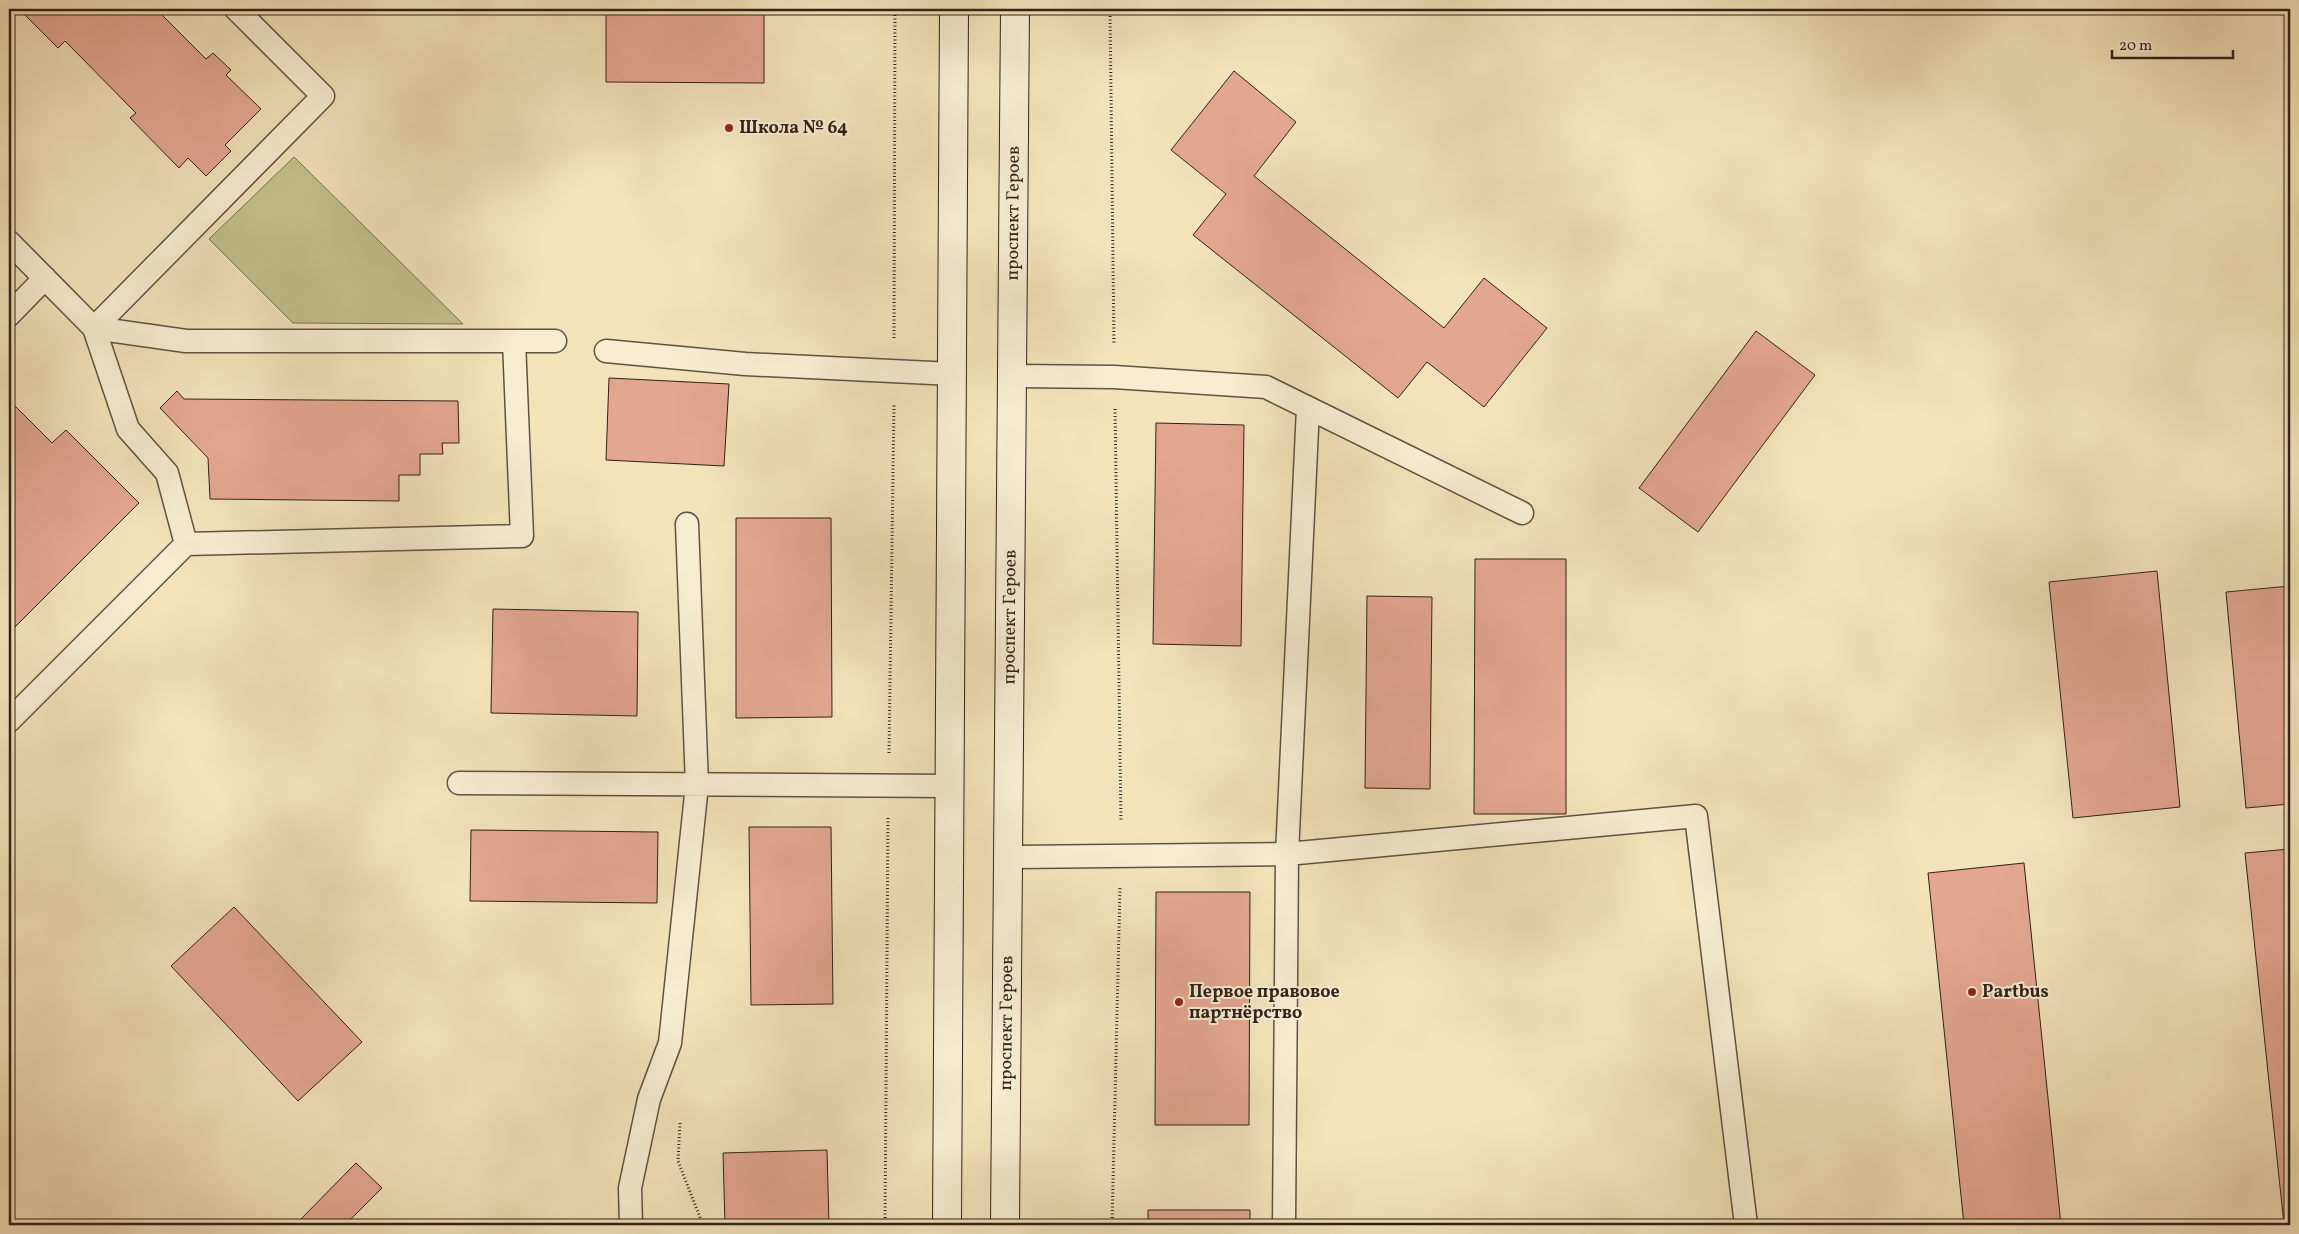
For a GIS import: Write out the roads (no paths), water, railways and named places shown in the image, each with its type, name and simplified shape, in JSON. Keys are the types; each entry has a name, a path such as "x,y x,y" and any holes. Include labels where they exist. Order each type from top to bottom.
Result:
{"main road":[{"path":"947,1225 954,9"},
{"name":"проспект Героев","path":"1006,1225 1015,9"}],"lane":[{"path":"94,328 322,96 236,9"},
{"path":"9,242 94,328 128,429 168,474 186,544"},
{"path":"9,314 45,278"},
{"path":"94,328 186,341 555,341"},
{"path":"9,721 186,544 522,536 514,341"},
{"path":"606,352 745,364 953,374"},
{"path":"1013,376 1114,377 1266,387 1522,513"},
{"path":"1284,1225 1287,854 1308,408"},
{"path":"631,1225 630,1188 649,1099 670,1043 697,785 687,524"},
{"path":"459,783 949,786"},
{"path":"1008,857 1287,854 1696,816 1746,1225"}],"place":[{"name":"Школа № 64","path":"729,128"},
{"name":"Partbus","path":"1972,992"},
{"name":"Первое правовое партнёрство","path":"1179,1002"}]}
